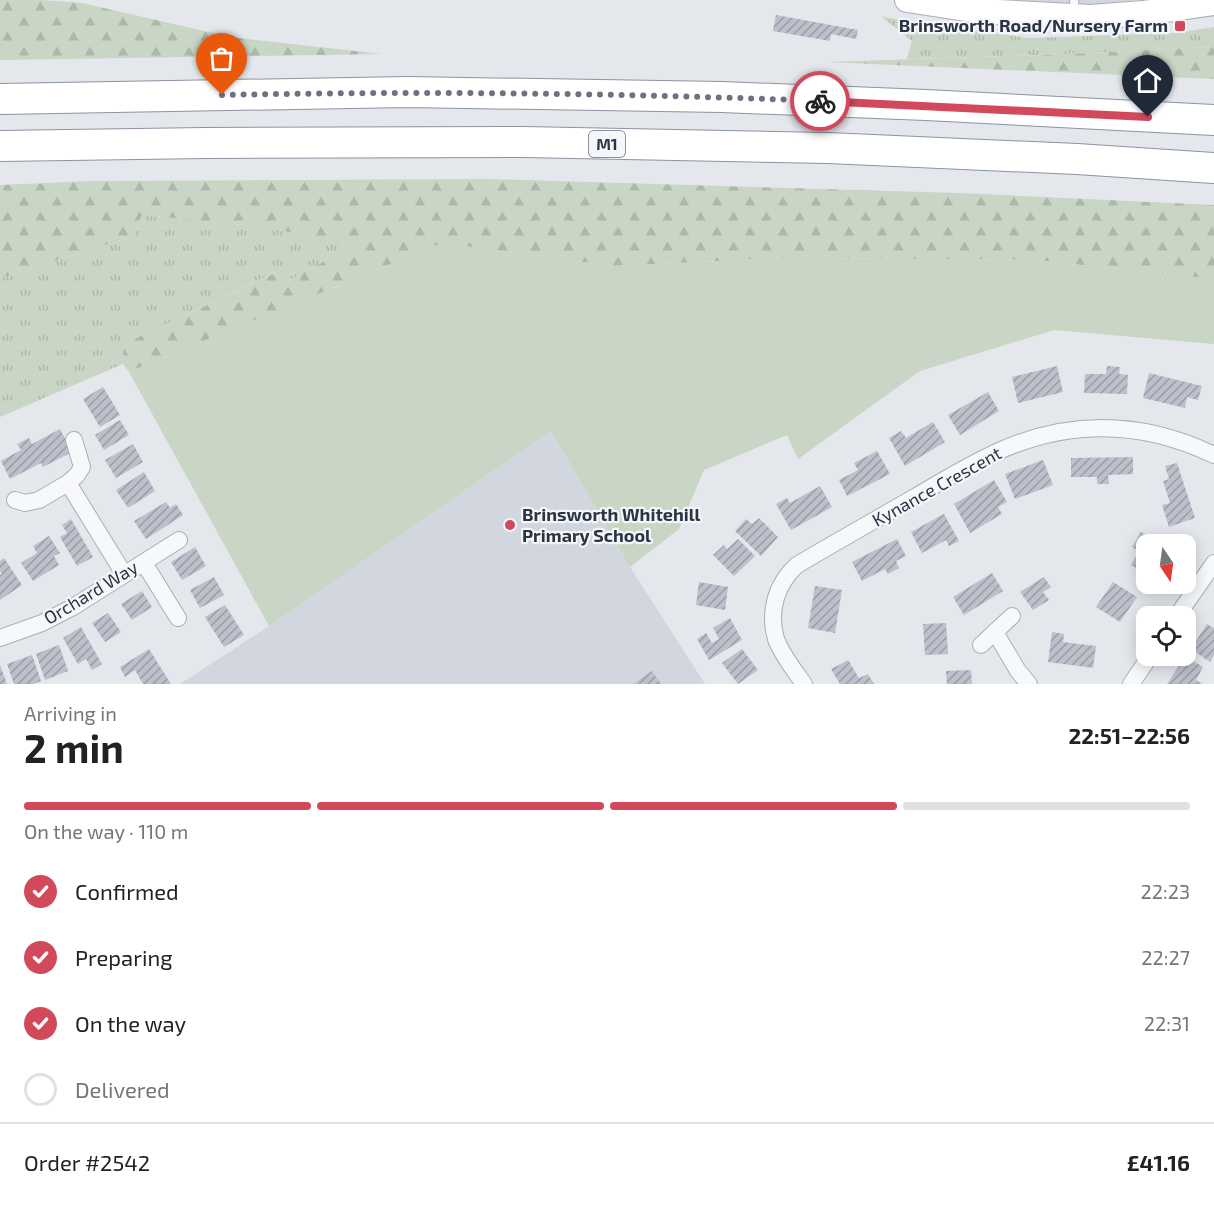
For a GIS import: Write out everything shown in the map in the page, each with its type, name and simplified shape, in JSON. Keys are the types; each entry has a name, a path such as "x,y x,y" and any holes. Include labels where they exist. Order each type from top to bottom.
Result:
{"highway":[{"path":"0,99 407,92 722,97 1214,120"},
{"name":"M1","path":"0,146 534,142 828,148 1077,159 1214,168"}],"main road":[{"path":"907,0 980,11 1074,8 1090,17 1144,13 1214,3"}],"street":[{"name":"Kynance Crescent","path":"804,684 782,651 776,639 773,623 773,609 781,584 788,573 797,565 959,471 1000,451 1039,437 1072,430 1106,427 1143,431 1179,441 1214,455"},
{"path":"15,500 25,503 39,500 77,475 82,466 74,440"},
{"path":"68,483 124,574"},
{"name":"Orchard Way","path":"0,638 42,623 73,607 179,540"},
{"path":"144,563 178,618"},
{"path":"1184,606 1214,563"},
{"path":"981,645 1012,616"},
{"path":"995,632 1018,671 1029,684"},
{"path":"1131,684 1143,666"}],"shaded area":[{"path":"1014,0 1132,0 1132,3 1089,5"},
{"name":"Brinsworth Whitehill Primary School","path":"551,431 630,567 705,684 180,684 269,626"}],"green space":[{"path":"0,0 82,3 230,37 382,54 0,60"},
{"path":"882,17 1029,38 1174,33 1214,27 1214,47 907,59 912,41"},
{"path":"1214,47 1214,79 826,62 1045,55"},
{"path":"488,179 958,193 1214,205 1214,279 1034,260 787,258 613,266 442,243 129,372 123,364 124,344 277,272 288,281 353,246 266,227 142,215 134,236 0,278 0,185 92,181"},
{"path":"142,215 266,227 354,246 288,281 276,272 125,344 123,364 0,417 0,278 134,236"},
{"path":"442,243 613,266 787,258 1034,260 1214,279 1214,344 1054,330 920,371 798,459 787,435 704,470 679,529 630,567 551,431 269,626 129,372"}],"building":[{"path":"776,15 858,30 856,39 831,34 830,41 773,31"},
{"path":"1057,366 1063,392 1018,403 1012,377"},
{"path":"1107,366 1120,367 1119,374 1128,375 1127,394 1084,393 1085,374 1106,374"},
{"path":"1149,373 1202,386 1198,400 1187,397 1185,408 1143,398"},
{"path":"103,387 120,415 100,427 83,399"},
{"path":"988,392 999,411 960,435 948,415"},
{"path":"120,420 129,435 104,450 95,435"},
{"path":"933,422 945,442 905,466 889,438 901,431 906,438"},
{"path":"60,429 72,452 43,467 41,463 10,479 1,461 21,450 17,444 29,438 32,444"},
{"path":"133,444 143,462 116,478 105,460"},
{"path":"877,451 890,474 847,496 839,480 858,470 854,463"},
{"path":"1133,457 1133,474 1108,475 1109,484 1097,484 1097,477 1071,477 1071,458"},
{"path":"1043,460 1053,485 1015,499 1005,474"},
{"path":"1177,463 1195,518 1169,527 1162,505 1170,503 1163,481 1169,479 1165,466"},
{"path":"144,472 155,491 128,508 116,490"},
{"path":"994,480 1007,502 998,507 1002,514 970,533 954,504"},
{"path":"820,486 832,507 791,530 776,504 787,498 790,503"},
{"path":"166,502 170,508 176,504 183,515 146,539 134,521"},
{"path":"944,514 959,541 949,546 946,540 922,553 911,532"},
{"path":"759,518 778,537 761,556 735,531 746,519 752,524"},
{"path":"71,519 93,557 77,566 60,537 67,533 62,525"},
{"path":"49,536 60,553 54,556 59,565 33,581 21,563 37,553 33,546"},
{"path":"738,539 755,556 734,576 713,555 724,545 727,549"},
{"path":"897,539 906,556 896,561 899,568 888,574 885,569 862,581 852,562"},
{"path":"195,547 206,566 182,580 171,562"},
{"path":"1136,556 1136,568 1131,565"},
{"path":"4,558 22,585 0,600 0,575 2,574 0,561"},
{"path":"992,573 1003,591 964,615 953,597"},
{"path":"214,577 224,595 200,608 190,590"},
{"path":"1044,577 1051,587 1043,592 1049,600 1033,610 1020,592"},
{"path":"699,582 728,587 725,610 696,605"},
{"path":"1113,582 1137,597 1120,622 1096,607"},
{"path":"815,586 842,590 835,633 808,628"},
{"path":"142,591 152,607 132,620 121,604"},
{"path":"225,605 244,635 224,647 205,617"},
{"path":"108,613 121,632 105,642 92,623"},
{"path":"730,618 742,640 709,660 697,639 706,633 712,643 719,639 713,628"},
{"path":"946,623 948,654 925,655 923,624"},
{"path":"1207,624 1214,628 1214,655 1210,662 1196,652 1196,641"},
{"path":"81,627 102,664 92,670 86,659 78,664 63,638"},
{"path":"1052,632 1064,634 1063,642 1096,646 1093,668 1048,662"},
{"path":"59,645 68,671 45,680 36,654"},
{"path":"149,649 171,684 143,684 135,670 125,677 120,667"},
{"path":"742,649 758,670 738,684 722,663"},
{"path":"32,655 41,681 33,684 14,684 7,664"},
{"path":"848,660 859,678 868,674 874,684 840,684 831,669"},
{"path":"1196,663 1203,667 1196,680 1203,684 1167,684 1179,666 1196,666"},
{"path":"0,665 7,684 0,684"},
{"path":"971,670 972,684 947,684 946,671"},
{"path":"652,671 661,684 633,684"}],"way so far":[{"path":"222,95 407,92 722,97 820,101"}],"place":[{"name":"Brinsworth Road/Nursery Farm","path":"1180,26"},
{"name":"Brinsworth Whitehill Primary School","path":"510,525"}],"route":[{"path":"820,101 1148,117"}]}
